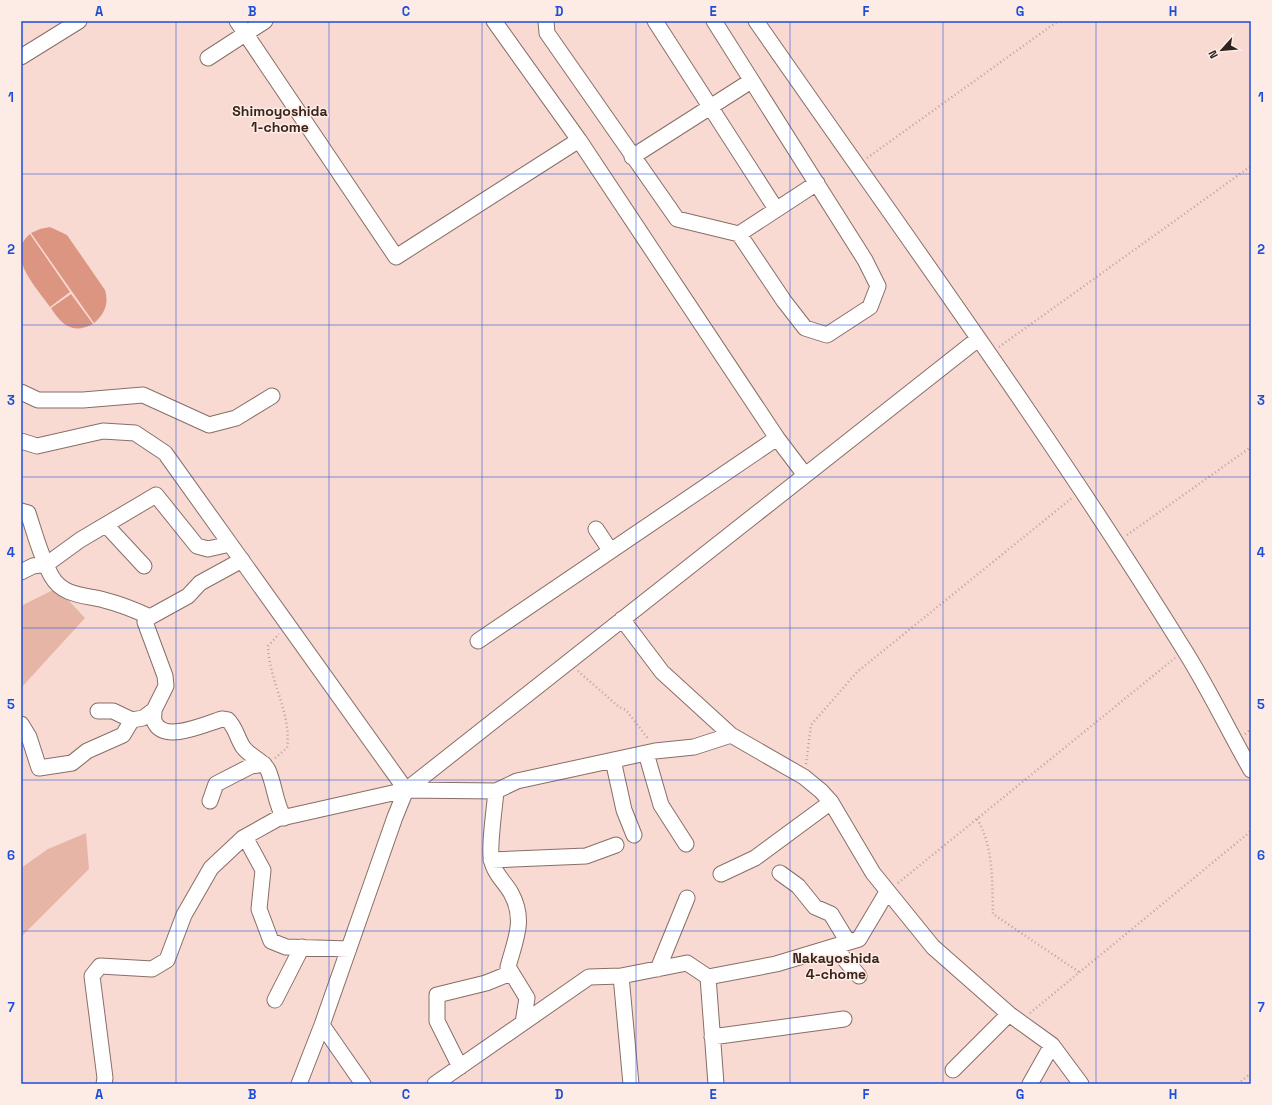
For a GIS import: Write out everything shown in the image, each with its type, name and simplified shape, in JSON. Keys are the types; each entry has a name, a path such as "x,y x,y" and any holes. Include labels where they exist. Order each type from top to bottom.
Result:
{"street":[{"path":"21,57 79,21"},
{"path":"237,21 396,257 579,140"},
{"path":"208,58 265,21"},
{"path":"494,21 579,140 777,438 805,475"},
{"path":"546,21 547,33 632,157 677,219 738,234 784,301 805,328 826,335 870,307 878,286 865,260 714,21"},
{"path":"655,21 776,209"},
{"path":"756,21 989,354 1117,543 1185,650 1251,770"},
{"path":"632,157 751,81"},
{"path":"738,234 817,183"},
{"path":"299,1084 322,1025 395,817 406,790 978,339"},
{"path":"21,392 38,400 83,400 143,395 209,426 236,418 272,396"},
{"path":"21,441 37,446 103,432 135,433 165,453 406,790"},
{"path":"478,641 777,438"},
{"path":"21,572 33,566 47,564 80,540 156,496 197,546 208,549 230,544"},
{"path":"21,511 28,513 52,578 60,586 75,595 102,599 150,617"},
{"path":"106,525 144,566"},
{"path":"596,529 610,550"},
{"path":"242,560 200,583 188,596 150,617 145,622 165,676 166,686 154,710 154,722 160,729 168,733 179,732 222,719 228,720 233,725 244,747 264,764 268,771 279,810 284,818"},
{"path":"622,619 662,672 731,735 804,777 831,802 886,892 933,947 1014,1018 1052,1045 1077,1082"},
{"path":"98,711 114,711 132,720 142,718 154,710"},
{"path":"21,724 29,737 39,768 72,763 87,751 123,735 132,720"},
{"path":"104,1084 105,1078 92,976 100,966 152,969 167,960 184,915 212,868 245,837 277,819 406,790 496,791 517,781 650,752 694,747 731,735"},
{"path":"650,752 661,805 686,844"},
{"path":"613,760 624,810 634,835"},
{"path":"210,801 216,784 251,766 264,764"},
{"path":"496,791 491,860 495,872 511,892 517,907 520,921 508,968 527,998 523,1023"},
{"path":"721,874 755,858 831,802"},
{"path":"245,837 262,870 259,909 271,941 286,947 348,949"},
{"path":"491,860 586,856 616,845"},
{"path":"780,873 798,886 815,907 831,914 841,945 859,976"},
{"path":"435,1084 589,977 621,976 687,963 708,978 776,964 859,939 886,892"},
{"path":"658,969 687,898"},
{"path":"275,1000 302,947"},
{"path":"460,1067 437,1021 433,993 486,983 511,973"},
{"path":"621,976 631,1084"},
{"path":"708,978 716,1084"},
{"path":"953,1070 1014,1018"},
{"path":"712,1037 844,1019"},
{"path":"322,1025 363,1084"},
{"path":"1030,1084 1052,1045"}],"path":[{"path":"856,165 1058,21"},
{"path":"989,354 1251,166"},
{"path":"1117,543 1251,447"},
{"path":"804,777 811,725 858,672 1081,490"},
{"path":"264,764 278,757 287,748 289,734 268,661 268,646 282,632"},
{"path":"886,892 1185,650"},
{"path":"568,662 619,707 626,710 650,740 650,752"},
{"path":"977,819 981,826 991,863 994,914 1079,972"},
{"path":"1014,1018 1079,972 1251,831"},
{"path":"1238,1084 1251,1073"}],"shaded area":[{"path":"50,227 67,235 105,290 107,299 105,308 101,316 94,323 31,233"},
{"path":"30,234 70,292 50,307 31,281 21,261 20,252 23,242"},
{"path":"71,294 93,324 86,327 73,328 63,323 55,314 51,308"},
{"path":"57,588 85,618 21,688 21,606"},
{"path":"86,833 89,869 21,937 21,868 48,849"}],"district":[{"name":"Shimoyoshida 1-chome","path":"280,120"},
{"name":"Nakayoshida 4-chome","path":"836,966"}]}
